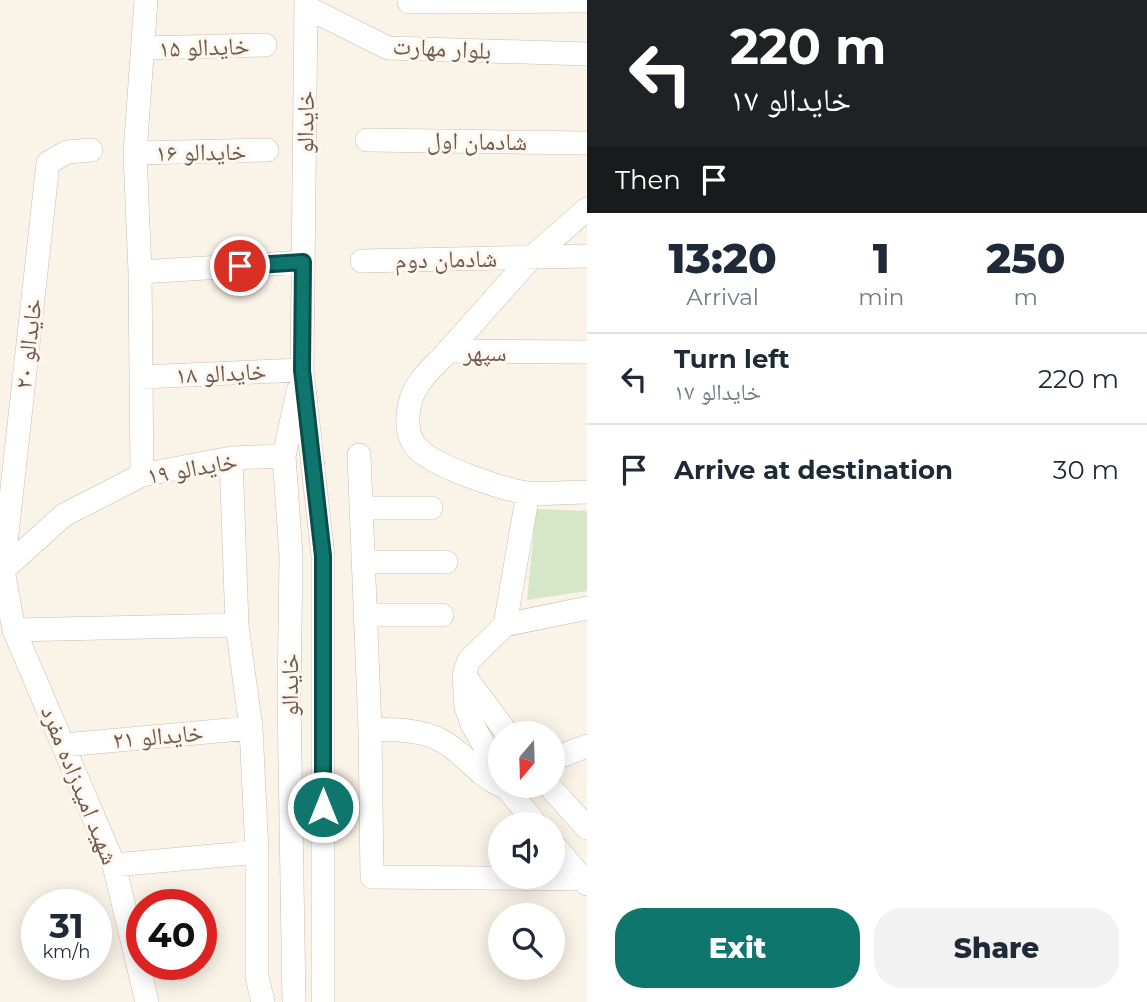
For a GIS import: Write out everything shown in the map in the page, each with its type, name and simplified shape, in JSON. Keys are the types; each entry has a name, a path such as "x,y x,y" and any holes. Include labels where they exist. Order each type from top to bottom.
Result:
{"street":[{"path":"142,475 140,272 135,153 146,0"},
{"path":"409,2 587,1"},
{"name":"بلوار مهارت","path":"306,4 388,48 587,54"},
{"name":"خایدالو","path":"306,4 302,370 323,556 323,1002"},
{"name":"خایدالو ۱۵","path":"142,48 265,45"},
{"name":"شادمان اول","path":"367,140 587,143"},
{"name":"خایدالو ۲۰","path":"4,570 48,163 66,152 91,150"},
{"name":"خایدالو ۱۶","path":"135,153 267,150"},
{"path":"448,351 531,258 587,209"},
{"name":"شادمان دوم","path":"362,261 587,256"},
{"path":"140,272 303,262"},
{"name":"سپهر","path":"528,493 477,479 418,449 408,433 408,413 418,384 448,351 587,352"},
{"name":"خایدالو","path":"294,1002 289,699 291,556 285,456 302,370"},
{"name":"خایدالو ۱۸","path":"141,377 302,370"},
{"path":"359,455 365,562 372,877 584,881"},
{"name":"خایدالو ۱۹","path":"4,570 64,515 142,475 231,458 285,456"},
{"path":"231,458 237,625 251,728 257,852 257,977 263,1002"},
{"path":"505,625 528,493 587,492"},
{"path":"362,508 431,508"},
{"path":"365,562 446,562"},
{"name":"شهید امیدزاده مفرد","path":"4,570 14,630 114,864 147,1002"},
{"path":"488,756 466,707 464,675 469,660 505,625 587,608"},
{"path":"366,615 442,615"},
{"path":"14,630 237,625"},
{"path":"464,675 498,721"},
{"name":"خایدالو ۲۱","path":"64,745 251,728"},
{"path":"370,729 410,732 440,740 488,779"},
{"path":"565,754 587,746"},
{"path":"514,798 526,812"},
{"path":"560,798 587,828"},
{"path":"114,864 257,852"},
{"path":"565,859 584,881"}],"green space":[{"path":"536,509 587,511 587,591 527,600"}],"route":[{"path":"240,266 303,262 302,370 323,556 323,807"}]}
